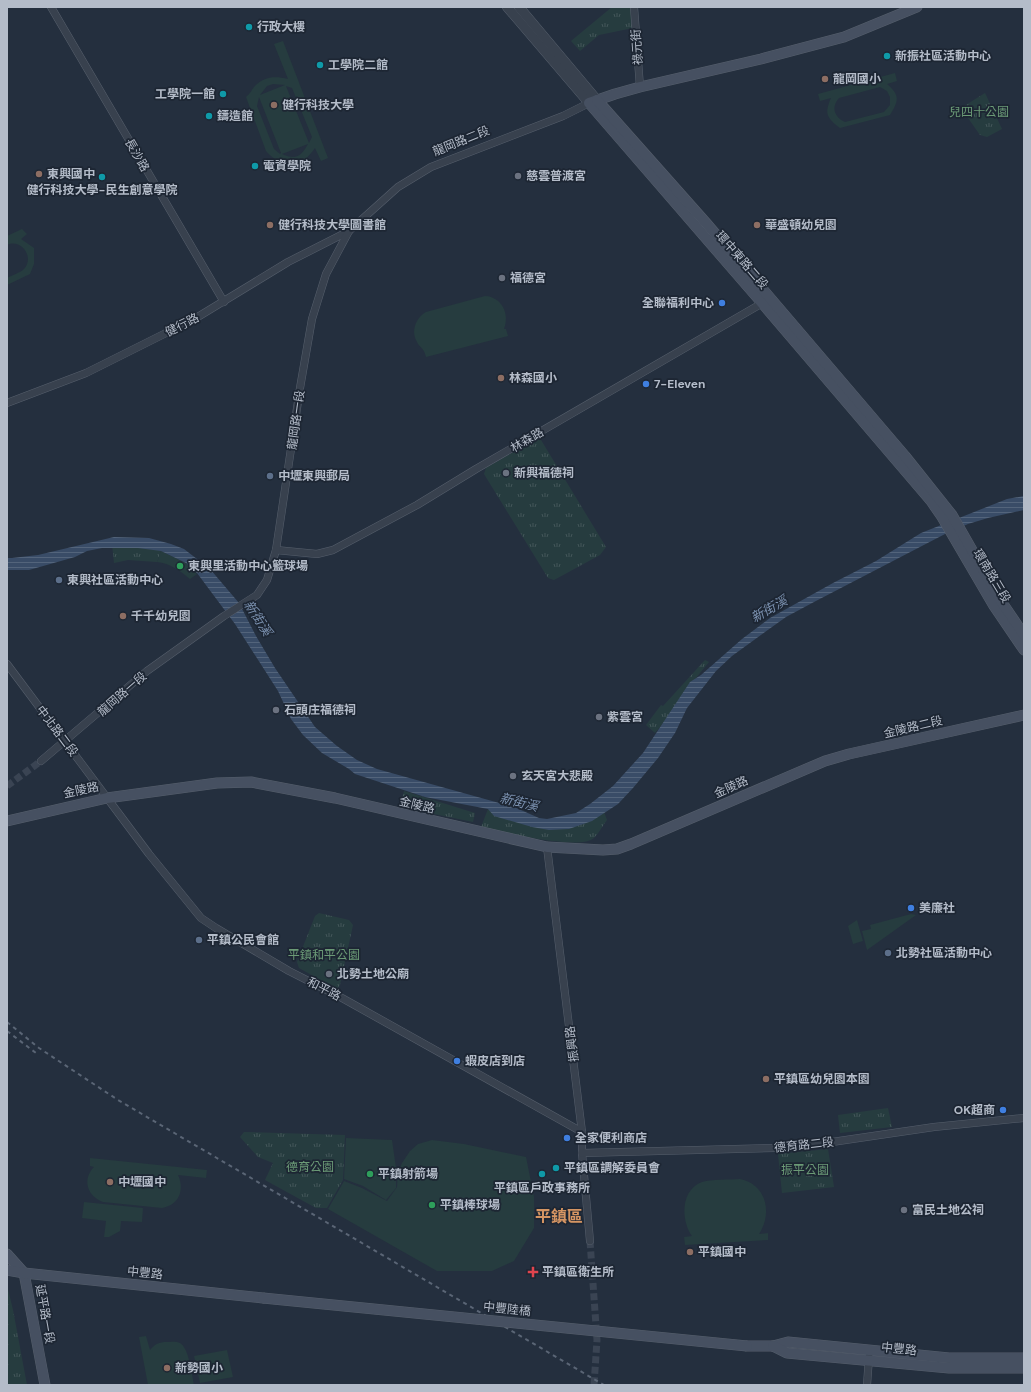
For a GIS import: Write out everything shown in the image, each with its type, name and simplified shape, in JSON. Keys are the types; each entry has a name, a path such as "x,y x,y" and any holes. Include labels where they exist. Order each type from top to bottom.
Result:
{"main road":[{"path":"593,102 640,86 761,59 844,37 917,7"},
{"name":"環中東路二段","path":"593,102 702,218 766,301 905,456 947,516 956,532"},
{"name":"環南路三段","path":"956,532 1024,635"},
{"name":"環南路三段","path":"956,532 994,606 1024,650"},
{"name":"金陵路二段","path":"809,768 825,761 849,754 1024,715"},
{"name":"金陵路","path":"7,821 107,798 217,783 251,782 335,798 384,811 547,847 587,850 617,849 670,829 809,768"},
{"name":"延平路一段","path":"7,1254 24,1273 45,1385"},
{"name":"中豐路","path":"7,1270 263,1298"},
{"name":"中豐陸橋","path":"263,1298 747,1346"},
{"name":"中豐路","path":"747,1346 773,1346 787,1353 949,1358 1024,1358"},
{"name":"中豐路","path":"869,1355 949,1368 1024,1368"}],"street":[{"name":"長沙路","path":"51,7 224,302"},
{"name":"環中東路二段","path":"507,7 593,102"},
{"name":"環中東路二段","path":"519,7 593,102"},
{"name":"祿元街","path":"634,7 640,86"},
{"name":"龍岡路二段","path":"349,230 398,187 431,167 563,116 593,102"},
{"name":"健行路","path":"7,403 86,373 196,318 288,262 349,230"},
{"name":"龍岡路一段","path":"41,761 65,740 92,720 118,695 147,672 224,616 257,595 263,587 267,580 276,550 300,388 312,319 326,274 349,230"},
{"name":"林森路","path":"276,550 317,554 334,550 417,505 476,469 766,301"},
{"name":"中北路二段","path":"7,664 107,798"},
{"name":"和平路","path":"107,798 168,878 201,918 289,971 342,998 582,1132"},
{"name":"振興路","path":"547,847 582,1132 582,1153 590,1241"},
{"name":"德育路二段","path":"582,1153 775,1148 832,1142 934,1127 1024,1118"},
{"path":"867,1385 869,1355"}],"green space":[{"path":"612,7 631,7 633,28 599,35 580,51 571,41"},
{"path":"283,41 328,158 321,161 315,148 304,160 299,163 289,164 278,161 266,151 246,97 258,83 266,79 279,77 288,79 274,44","holes":["273,84 285,85 260,95 267,86","286,86 292,88 312,137 309,143","259,97 281,153 280,154 274,149 257,106","308,144 303,152 297,156 291,157 282,154"]},
{"path":"895,73 897,81 887,84 897,98 890,115 840,128 832,121 827,112 831,98 820,101 818,94","holes":["880,87 887,91 890,97 890,105 884,112 845,122 836,115 834,108 839,98"]},
{"name":"兒四十公園","path":"985,93 1002,129 987,137 980,135 961,108"},
{"path":"22,229 27,234 21,239 34,248 34,264 30,274 7,285 7,278 24,269 27,264 27,254 21,246 17,244 7,245 7,236"},
{"path":"485,296 496,299 503,307 506,318 504,329 506,329 508,336 426,357 424,351 417,343 414,332 420,317 426,312"},
{"path":"536,439 541,440 606,547 600,555 554,580 548,578 484,474 486,468"},
{"path":"131,543 161,551 157,562 128,560 114,563 112,544"},
{"name":"東興里活動中心籃球場","path":"161,551 186,563 197,574 190,579 179,570 157,562"},
{"path":"705,660 709,662 682,695 669,716 655,733 646,725 661,705 663,706"},
{"path":"404,791 475,813 473,822 400,807"},
{"path":"488,809 534,825 603,809 607,820 594,838 586,841 557,842 505,833 481,827"},
{"name":"平鎮和平公園","path":"319,913 349,920 353,925 340,985 337,989 299,968 297,962 315,916"},
{"path":"911,914 916,915 867,950 862,931 871,929 870,925"},
{"path":"857,920 863,941 853,944 848,926"},
{"path":"888,1108 892,1127 840,1133 838,1115"},
{"name":"德育公園","path":"244,1132 345,1135 343,1180 327,1208 316,1208 265,1180 273,1163 258,1157 240,1137"},
{"name":"平鎮射箭場","path":"346,1138 392,1140 396,1168 396,1188 386,1200 363,1186 344,1179"},
{"name":"平鎮棒球場","path":"432,1140 464,1144 526,1157 534,1197 534,1228 514,1261 492,1271 437,1271 328,1209 344,1181 362,1188 387,1201 397,1187 398,1172 410,1151 418,1144"},
{"name":"振平公園","path":"828,1149 834,1187 782,1193 778,1154"},
{"path":"90,1158 207,1170 206,1178 178,1175 181,1186 179,1196 173,1204 162,1208 103,1202 93,1196 88,1187 88,1177 94,1167 90,1166"},
{"path":"740,1179 749,1182 761,1193 766,1209 766,1217 759,1234 768,1233 768,1240 685,1245 684,1237 692,1236 688,1230 686,1222 686,1199 695,1186 706,1181"},
{"path":"84,1202 143,1208 142,1222 121,1221 120,1231 109,1237 104,1237 106,1221 82,1218"},
{"path":"7,1285 13,1310 27,1385 7,1385"},
{"path":"146,1336 150,1350 155,1345 162,1342 177,1342 183,1346 190,1362 194,1385 148,1385 139,1337"},
{"path":"227,1350 233,1377 200,1383 194,1356"}],"water":[{"name":"新街溪","path":"1024,496 1024,510 968,524 945,534 786,617 732,656 716,671 687,708 675,733 658,758 618,804 592,821 569,829 549,830 532,827 494,816 488,809 425,797 355,774 322,753 303,735 291,719 278,691 235,624 197,573 186,563 161,551 138,548 102,548 87,551 75,557 29,570 7,570 7,558 38,555 114,537 149,538 184,549 210,569 239,603 275,668 315,727 337,746 357,760 377,769 514,807 539,818 547,819 576,813 613,786 643,753 690,682 701,675 742,639 770,618 876,561 921,533 1007,499"}],"tunnel":[{"path":"7,786 41,761"},
{"path":"590,1241 597,1340 594,1385"}],"railway":[{"path":"7,1022 39,1048 118,1100 604,1385"},
{"path":"7,1031 36,1053"}],"place":[{"name":"行政大樓","path":"249,27"},
{"name":"新振社區活動中心","path":"887,56"},
{"name":"工學院二館","path":"320,65"},
{"name":"龍岡國小","path":"825,79"},
{"name":"工學院一館","path":"223,94"},
{"name":"健行科技大學","path":"274,105"},
{"name":"鑄造館","path":"209,116"},
{"name":"電資學院","path":"255,166"},
{"name":"東興國中","path":"39,174"},
{"name":"慈雲普渡宮","path":"518,176"},
{"name":"健行科技大學-民生創意學院","path":"102,177"},
{"name":"健行科技大學圖書館","path":"270,225"},
{"name":"華盛頓幼兒園","path":"757,225"},
{"name":"福德宮","path":"502,278"},
{"name":"全聯福利中心","path":"722,303"},
{"name":"林森國小","path":"501,378"},
{"name":"7-Eleven","path":"646,384"},
{"name":"新興福德祠","path":"506,473"},
{"name":"中壢東興郵局","path":"270,476"},
{"name":"東興里活動中心籃球場","path":"180,566"},
{"name":"東興社區活動中心","path":"59,580"},
{"name":"千千幼兒園","path":"123,616"},
{"name":"石頭庄福德祠","path":"276,710"},
{"name":"紫雲宮","path":"599,717"},
{"name":"玄天宮大悲殿","path":"513,776"},
{"name":"美廉社","path":"911,908"},
{"name":"平鎮公民會館","path":"199,940"},
{"name":"北勢社區活動中心","path":"888,953"},
{"name":"北勢土地公廟","path":"329,974"},
{"name":"蝦皮店到店","path":"457,1061"},
{"name":"平鎮區幼兒園本園","path":"766,1079"},
{"name":"OK超商","path":"1003,1110"},
{"name":"全家便利商店","path":"567,1138"},
{"name":"平鎮區調解委員會","path":"556,1168"},
{"name":"平鎮射箭場","path":"370,1174"},
{"name":"平鎮區戶政事務所","path":"542,1174"},
{"name":"中壢國中","path":"110,1182"},
{"name":"平鎮棒球場","path":"432,1205"},
{"name":"富民土地公祠","path":"904,1210"},
{"name":"平鎮國中","path":"690,1252"},
{"name":"平鎮區衛生所","path":"533,1272"},
{"name":"新勢國小","path":"167,1368"}],"district":[{"name":"平鎮區","path":"559,1216"}]}
